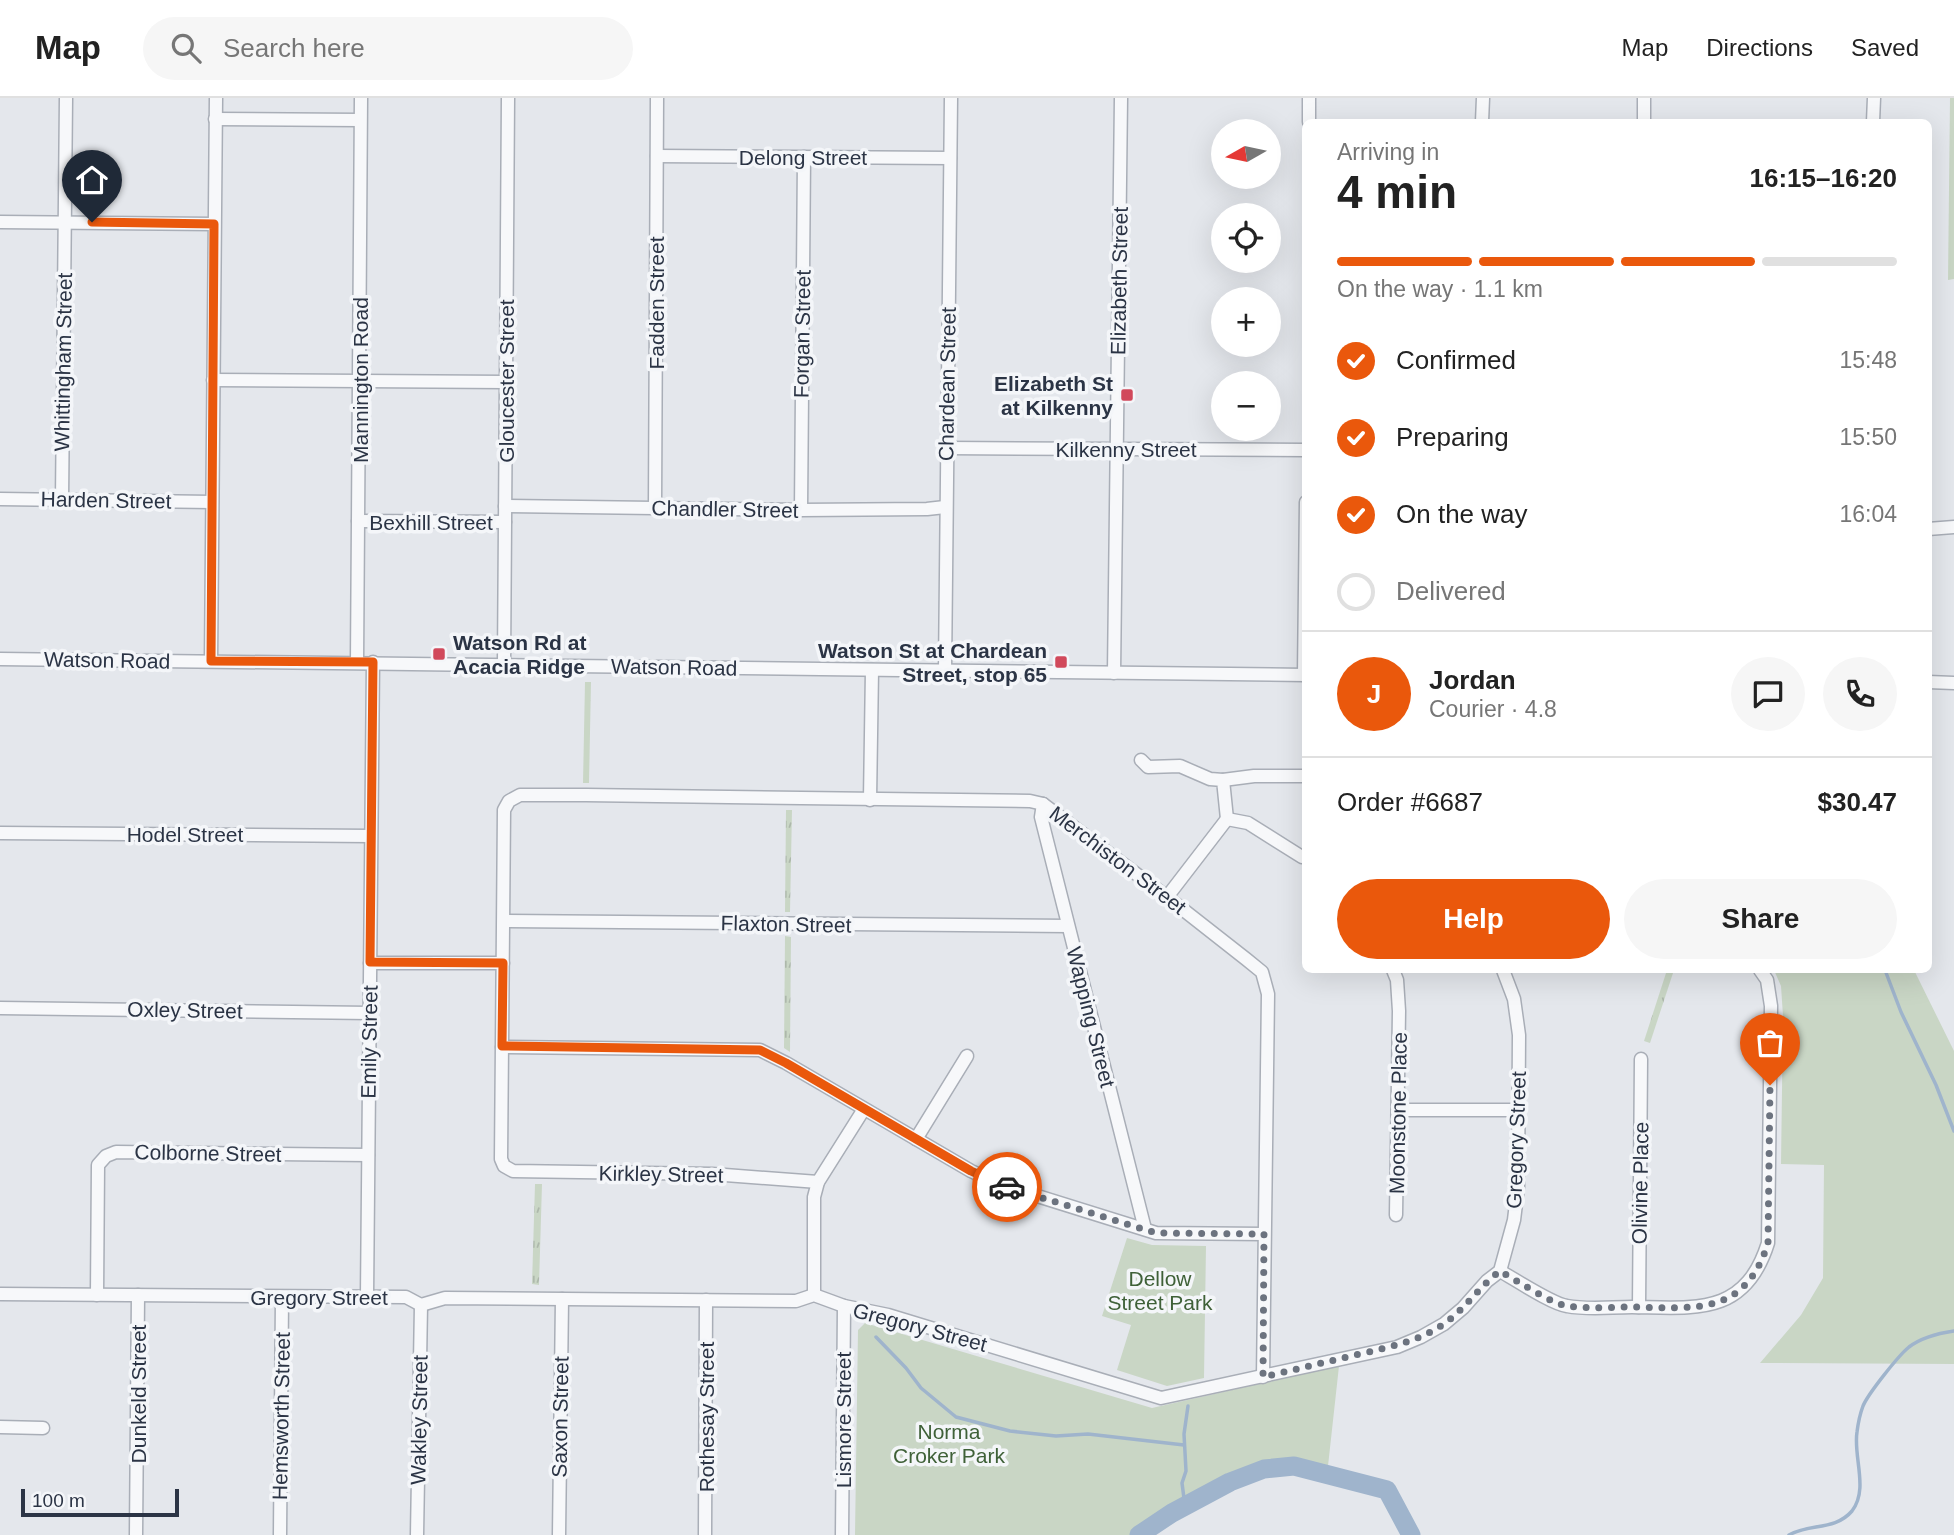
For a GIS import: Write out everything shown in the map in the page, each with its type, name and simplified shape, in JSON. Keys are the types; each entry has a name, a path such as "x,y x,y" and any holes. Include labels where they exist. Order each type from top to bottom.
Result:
{"street":[{"name":"Whittingham Street","path":"62,500 65,98"},
{"path":"211,661 216,98"},
{"name":"Mannington Road","path":"357,662 361,98"},
{"name":"Gloucester Street","path":"504,664 508,98"},
{"name":"Fadden Street","path":"655,508 657,98"},
{"name":"Chardean Street","path":"945,670 951,98"},
{"name":"Elizabeth Street","path":"1114,673 1121,98"},
{"path":"1309,98 1309,119"},
{"path":"1482,119 1483,98"},
{"path":"1644,98 1644,119"},
{"path":"1873,119 1874,98"},
{"path":"215,119 360,120"},
{"name":"Delong Street","path":"657,156 950,158"},
{"name":"Forgan Street","path":"801,510 804,157"},
{"path":"0,222 214,224"},
{"path":"213,380 506,382"},
{"name":"Kilkenny Street","path":"946,448 1302,450"},
{"name":"Harden Street","path":"0,499 212,502"},
{"name":"Chandler Street","path":"505,506 801,510 945,507"},
{"name":"Bexhill Street","path":"358,521 505,522"},
{"path":"1932,529 1954,527"},
{"name":"Watson Road","path":"0,659 1302,676"},
{"name":"Emily Street","path":"367,1296 373,662"},
{"path":"870,800 872,670"},
{"path":"1932,682 1954,683"},
{"path":"1141,760 1148,767 1180,766 1210,779 1302,776"},
{"path":"1167,897 1227,819 1223,780"},
{"name":"Merchiston Street","path":"503,921 504,810 509,801 520,795 1030,801 1043,804 1262,972 1268,994 1263,1377"},
{"name":"Wapping Street","path":"1043,804 1041,817 1145,1229"},
{"path":"1227,819 1248,824 1302,856"},
{"name":"Hodel Street","path":"0,833 370,836"},
{"path":"503,921 502,1046 760,1050 971,1171 999,1184 1156,1233 1264,1234"},
{"name":"Flaxton Street","path":"503,921 1068,926"},
{"path":"370,962 503,963"},
{"name":"Moonstone Place","path":"1394,973 1399,1011 1396,1215"},
{"name":"Gregory Street","path":"0,1294 406,1297 421,1305 445,1298 796,1301 814,1296 844,1306 888,1315 1161,1398 1263,1377 1397,1347 1421,1338 1463,1308 1487,1281 1500,1271 1514,1220 1518,1187 1519,1035 1514,999 1504,973"},
{"path":"1500,1271 1565,1306 1698,1308 1723,1300 1742,1289 1760,1267 1768,1243 1771,1006 1767,980 1762,973"},
{"name":"Oxley Street","path":"0,1008 370,1013"},
{"name":"Kirkley Street","path":"502,1046 501,1159 504,1166 513,1171 712,1174 818,1182"},
{"path":"916,1139 967,1056"},
{"name":"Olivine Place","path":"1639,1307 1641,1059"},
{"path":"814,1296 814,1197 818,1182 864,1109"},
{"path":"1398,1110 1519,1110"},
{"name":"Colborne Street","path":"97,1294 98,1165 106,1156 116,1152 368,1155"},
{"name":"Dunkeld Street","path":"136,1535 138,1295"},
{"name":"Hemsworth Street","path":"279,1535 282,1297"},
{"name":"Saxon Street","path":"559,1535 562,1299"},
{"name":"Rothesay Street","path":"705,1535 706,1300"},
{"name":"Wakley Street","path":"418,1535 421,1305"},
{"name":"Lismore Street","path":"842,1535 844,1306"},
{"path":"0,1427 43,1428"}],"green space":[{"path":"1950,98 1954,98 1954,279 1948,280"},
{"path":"585,682 591,682 589,783 583,783"},
{"path":"786,810 792,810 790,912 785,912"},
{"path":"785,936 791,937 790,1052 784,1048"},
{"path":"1666,973 1673,973 1650,1043 1644,1041"},
{"path":"1775,973 1915,973 1954,1051 1954,1364 1760,1363 1801,1315 1823,1278 1824,1165 1781,1164 1781,986"},
{"path":"535,1184 542,1184 539,1285 532,1284"},
{"name":"Dellow Street Park","path":"1127,1238 1152,1245 1206,1246 1204,1378 1167,1386 1117,1370 1131,1325 1102,1316"},
{"name":"Norma Croker Park","path":"865,1323 1152,1408 1339,1366 1327,1475 1296,1467 1278,1467 1257,1472 1214,1489 1139,1535 855,1535 858,1330"}],"waterway":[{"path":"1886,973 1954,1131"},
{"path":"1789,1535 1838,1522 1852,1511 1857,1502 1860,1483 1857,1432 1866,1400 1909,1347 1931,1336 1954,1331"},
{"path":"876,1337 921,1388 956,1417 1010,1431 1056,1436 1088,1434 1184,1445"},
{"path":"1185,1506 1182,1483 1186,1471 1184,1434 1188,1406"},
{"path":"1139,1535 1172,1513 1230,1482 1264,1469 1294,1466 1387,1490 1411,1535"}],"way so far":[{"path":"1007,1187 1156,1233 1264,1234 1263,1377 1397,1347 1421,1338 1463,1308 1487,1281 1500,1271 1565,1306 1698,1308 1723,1300 1742,1289 1760,1267 1768,1243 1770,1085"}],"place":[{"name":"Elizabeth St at Kilkenny","path":"1127,395"},
{"name":"Watson Rd at Acacia Ridge","path":"439,654"},
{"name":"Watson St at Chardean Street, stop 65","path":"1061,662"}],"route":[{"path":"92,222 214,224 211,661 373,662 370,962 503,963 502,1046 760,1050 971,1171 1007,1187"}]}
